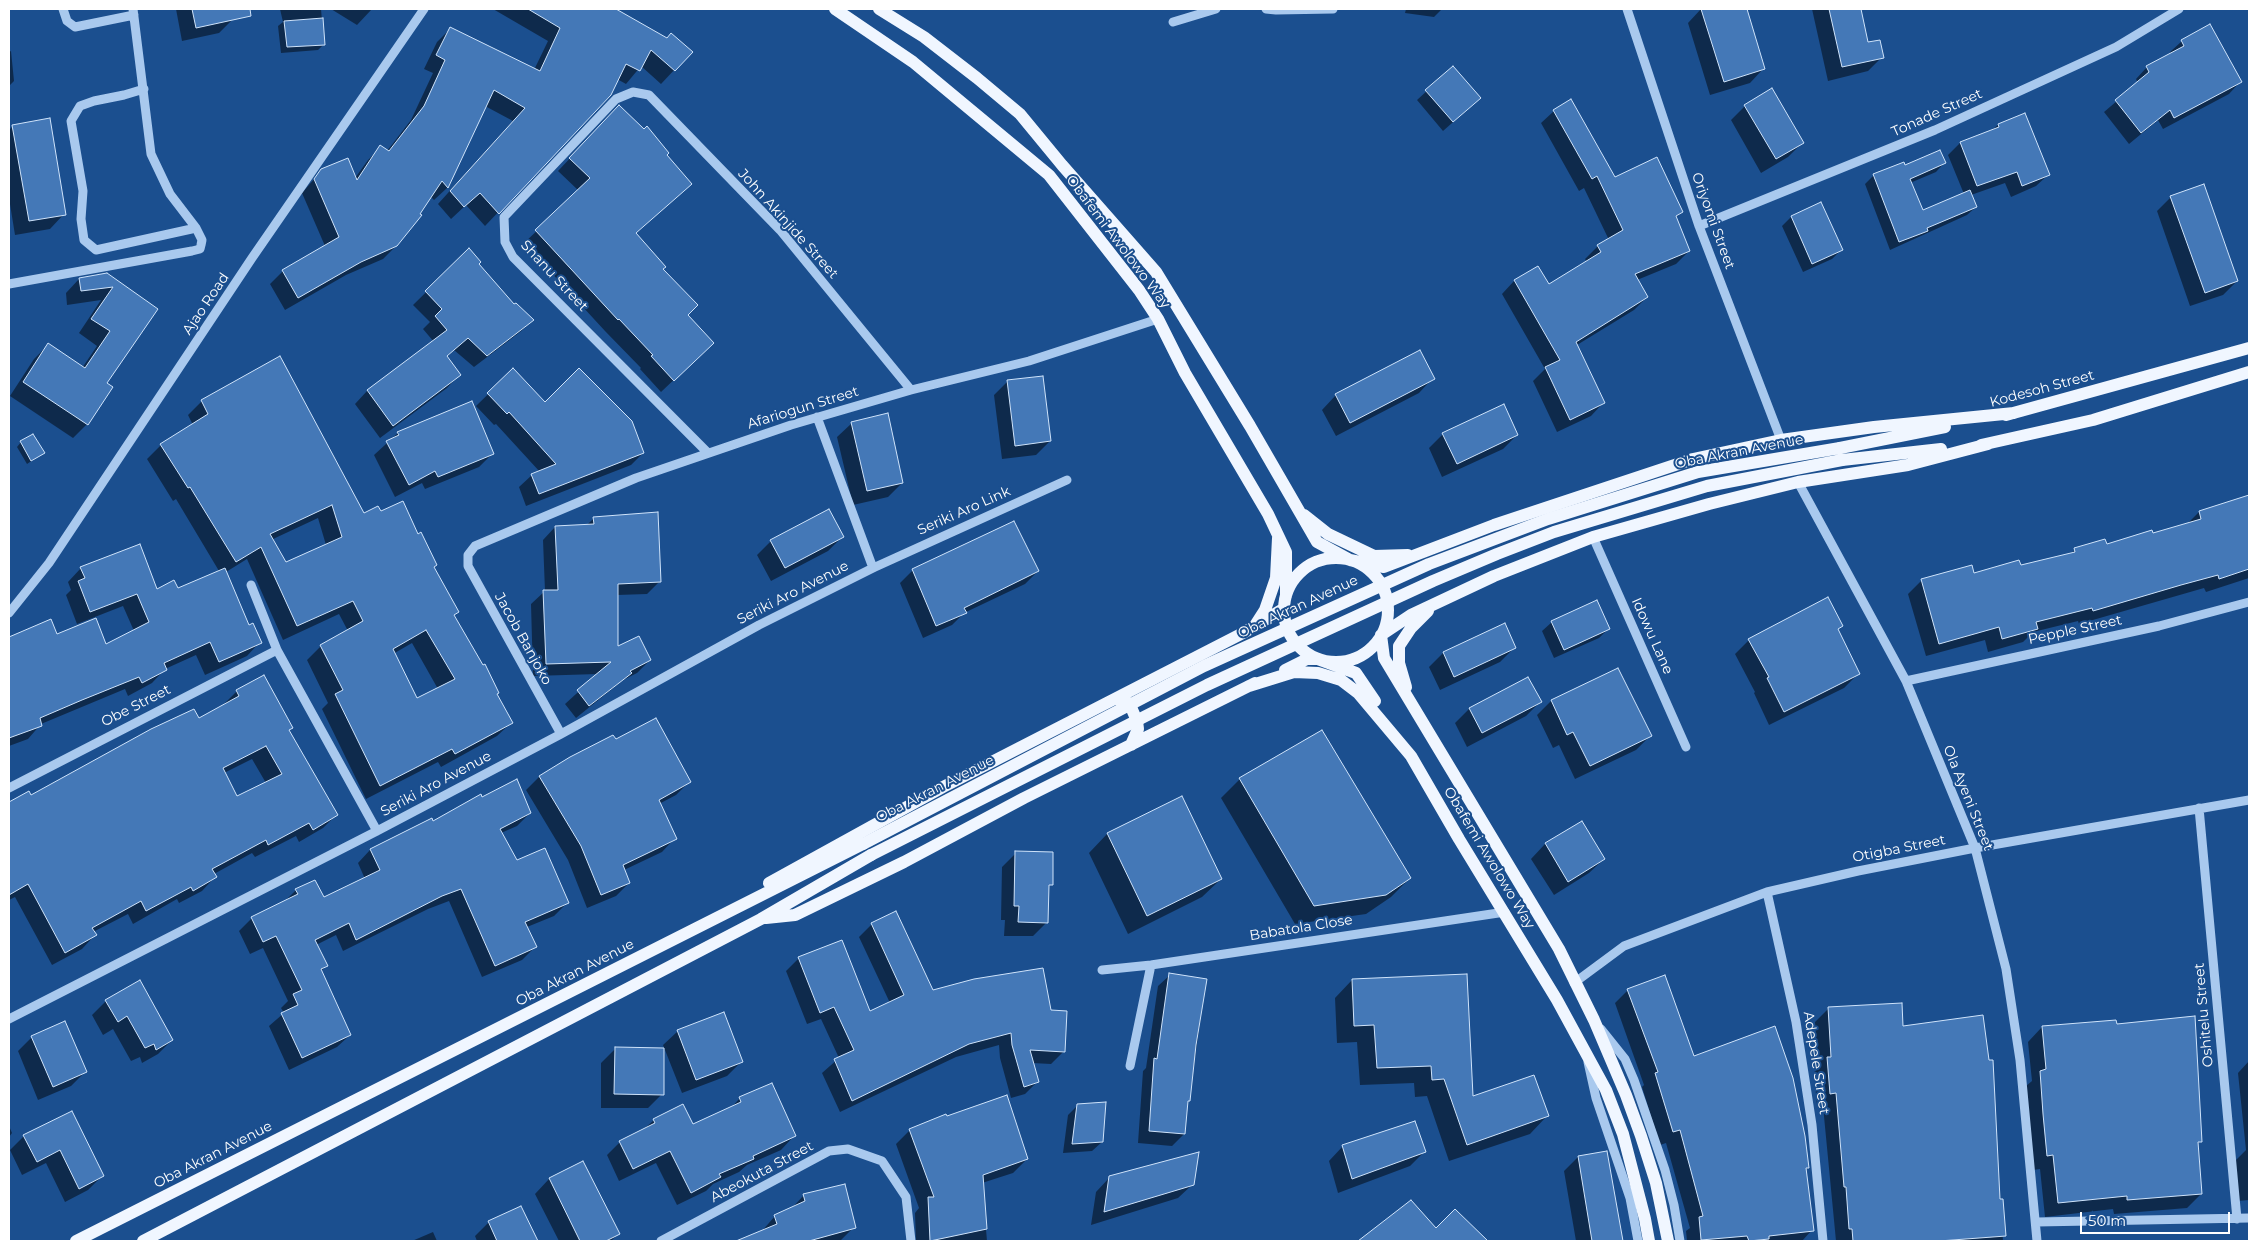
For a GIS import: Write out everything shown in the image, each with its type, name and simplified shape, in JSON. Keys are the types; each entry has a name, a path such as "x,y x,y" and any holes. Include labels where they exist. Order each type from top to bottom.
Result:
{"main road":[{"name":"Obafemi Awolowo Way","path":"835,9 913,62 1049,175 1139,290 1158,319 1185,373 1277,533 1286,552 1285,602 1287,627 1294,641 1304,652 1318,659 1332,662 1347,661 1361,656 1372,647 1381,635 1387,621 1388,606 1384,590 1376,577 1364,567 1317,542 1240,409 1156,272 1020,114 924,38 879,9"},
{"path":"1049,175 1062,165"},
{"name":"Kodesoh Street","path":"1841,454 2014,414 2249,348"},
{"path":"1411,704 1384,658 1381,635 1411,615 1494,576 1593,537 1709,504 1798,482 1908,465 2093,420 2249,372"},
{"path":"731,911 758,889 850,837 1255,625 1285,602 1293,581 1304,569 1318,561 1334,558 1384,567 1585,494 1693,459 1781,440 1874,427 2014,414"},
{"path":"1841,454 1988,444"},
{"name":"Oba Akran Avenue","path":"76,1241 863,844 1204,666 1429,564 1548,519 1698,472 1841,454"},
{"name":"Oba Akran Avenue","path":"143,1241 761,919 871,855 1208,684 1433,581 1554,532 1707,486 1841,454"},
{"path":"1585,494 1570,506 1570,522 1577,532 1593,537"},
{"path":"1298,510 1328,534 1374,556 1415,556"},
{"path":"1255,625 1265,610 1276,578 1277,533"},
{"path":"1411,704 1399,663 1399,646 1411,628 1438,603"},
{"path":"761,919 795,916 904,862 1024,798 1307,659 1318,659 1356,673 1393,732"},
{"path":"1249,686 1294,672 1318,672 1340,680 1358,693 1393,732"},
{"path":"1108,702 1126,701 1135,713 1138,729 1131,745"},
{"name":"Obafemi Awolowo Way","path":"1411,704 1426,726 1559,950 1594,1020 1641,1136 1656,1183 1668,1241"},
{"name":"Obafemi Awolowo Way","path":"1393,732 1411,756 1587,1052 1615,1112 1646,1219 1649,1241"}],"street":[{"path":"9,284 200,249 202,240 196,228 170,194 151,154 133,12 75,27 67,21 63,9"},
{"name":"Ajao Road","path":"9,612 49,563 252,258 424,9"},
{"path":"1173,22 1216,9"},
{"path":"1266,9 1333,9"},
{"name":"Oriyomi Street","path":"1628,9 1699,226 1781,440"},
{"name":"Tonade Street","path":"1699,226 1935,130 2116,47 2179,9"},
{"path":"144,89 124,96 94,101 80,106 71,121 82,191 81,219 84,240 96,250 196,228"},
{"name":"John Akinjide Street","path":"633,92 649,95 780,230 911,390"},
{"name":"Shanu Street","path":"633,92 616,99 504,216 505,242 513,257 708,452"},
{"name":"Afariogun Street","path":"468,555 475,546 636,478 708,452 817,417 911,390 1029,360 1158,319"},
{"path":"817,417 873,568"},
{"name":"Seriki Aro Link","path":"873,568 1067,480"},
{"name":"Ola Ayeni Street","path":"1798,482 1906,680 1975,848 2007,978 2020,1060 2028,1154 2037,1222 2037,1241"},
{"name":"Idowu Lane","path":"1593,537 1686,747"},
{"name":"Jacob Banjoko","path":"468,555 468,566 561,734"},
{"name":"Seriki Aro Avenue","path":"9,1019 377,831 561,734 758,625 873,568"},
{"path":"251,585 276,650 377,831"},
{"name":"Pepple Street","path":"1906,680 2159,626 2249,602"},
{"name":"Obe Street","path":"9,788 276,650"},
{"name":"Otigba Street","path":"1574,983 1624,946 1767,892 1858,871 1975,848 2249,800"},
{"name":"Oshitelu Street","path":"2199,808 2237,1218"},
{"name":"Adepele Street","path":"1767,892 1796,1022 1812,1125 1823,1241"},
{"name":"Babatola Close","path":"1102,970 1151,965 1505,912"},
{"path":"1130,1066 1151,965"},
{"path":"1594,1020 1625,1059 1634,1080 1665,1170 1674,1205 1680,1241"},
{"path":"1587,1052 1590,1078 1630,1198 1638,1241"},
{"name":"Abeokuta Street","path":"666,1240 829,1152 848,1149 882,1161 906,1197 911,1241"},
{"path":"2037,1222 2249,1218"}],"building":[{"path":"192,9 250,9 251,16 196,28"},
{"path":"528,9 616,9 667,38 671,33 693,52 675,71 651,50 640,71 626,64 611,95 499,214 480,193 464,207 450,191 525,108 494,90 448,188 442,181 420,214 422,215 397,246 361,262 298,298 282,270 339,237 314,179 321,169 348,158 357,180 380,145 389,151 424,106 445,60 436,55 450,27 540,71 560,28"},
{"path":"1701,9 1747,9 1765,69 1724,82"},
{"path":"1829,9 1861,9 1868,42 1880,40 1884,58 1842,67"},
{"path":"323,18 325,45 287,47 284,21"},
{"path":"2210,24 2242,82 2174,118 2170,110 2141,133 2115,100 2149,72 2146,66 2184,46 2181,40"},
{"path":"1453,66 1481,98 1453,122 1425,90"},
{"path":"1772,88 1804,143 1776,159 1744,105"},
{"path":"1571,99 1615,177 1657,157 1683,212 1676,216 1690,251 1635,274 1648,297 1576,342 1605,403 1570,420 1545,367 1560,360 1514,280 1538,266 1549,284 1601,252 1597,245 1623,230 1597,176 1592,179 1553,110"},
{"path":"619,105 644,129 647,126 669,153 667,155 692,184 636,233 666,267 663,269 698,305 688,315 714,343 674,381 651,356 653,355 535,230 590,178 569,158"},
{"path":"2025,113 2050,175 2022,186 2017,172 1977,186 1960,142 1999,127 1998,124"},
{"path":"50,118 66,215 29,221 12,125"},
{"path":"1940,150 1946,163 1910,179 1923,210 1970,190 1977,207 1927,228 1928,231 1899,242 1873,174 1904,162 1905,165"},
{"path":"2204,184 2238,281 2205,293 2170,196"},
{"path":"1821,202 1843,250 1812,264 1791,216"},
{"path":"469,248 481,262 479,264 514,304 516,303 534,320 487,356 468,338 447,356 461,375 393,426 367,390 447,330 435,316 442,309 425,291"},
{"path":"107,273 158,309 107,383 113,387 88,425 23,382 48,343 85,368 110,331 91,319 113,287 81,291 79,278"},
{"path":"1420,350 1435,379 1350,423 1335,394"},
{"path":"280,356 364,513 378,506 381,511 403,501 418,534 421,532 437,565 434,567 459,612 454,615 483,665 485,664 499,693 497,694 513,723 455,754 452,749 380,786 335,694 343,690 320,645 363,621 353,601 297,626 261,547 236,562 190,487 188,488 160,444 208,414 201,400","holes":["332,505 342,537 286,562 270,534","426,630 455,679 417,698 393,649"]},
{"path":"513,368 545,402 579,368 632,421 644,453 539,494 531,474 556,464 509,412 507,414 487,393"},
{"path":"1043,376 1051,441 1015,446 1007,380"},
{"path":"472,401 494,454 438,477 435,471 409,485 386,441 399,435 397,432"},
{"path":"1504,404 1518,435 1457,464 1442,433"},
{"path":"888,413 903,483 867,491 851,422"},
{"path":"33,434 45,453 31,461 20,441"},
{"path":"2249,495 2249,569 2219,579 2218,575 2093,611 2092,608 2036,622 2038,629 2002,639 1999,627 1939,644 1921,579 1972,565 1974,573 2019,560 2021,565 2075,552 2074,548 2105,539 2107,544 2152,530 2153,533 2201,519 2199,511"},
{"path":"829,509 844,537 785,568 770,540"},
{"path":"658,512 661,582 618,584 618,646 639,636 651,660 630,671 632,673 589,706 577,690 611,662 546,664 543,590 558,590 555,526 594,524 593,517"},
{"path":"1014,521 1039,571 964,608 967,613 936,626 912,569"},
{"path":"140,544 157,589 174,580 178,588 225,568 249,625 253,623 262,643 219,662 210,642 164,663 167,670 142,683 139,677 82,700 40,718 42,726 9,738 9,637 51,619 57,634 96,618 106,644 149,622 137,594 90,612 78,581 85,578 80,567"},
{"path":"1828,597 1843,626 1838,629 1860,674 1784,712 1767,678 1769,677 1748,639"},
{"path":"1597,600 1610,629 1564,650 1551,621"},
{"path":"1505,623 1516,648 1454,677 1443,652"},
{"path":"1618,668 1652,736 1590,766 1573,732 1567,735 1551,700"},
{"path":"264,675 293,728 289,730 338,815 313,830 309,823 268,845 266,840 212,869 217,877 193,891 191,887 146,911 141,901 92,928 97,935 65,953 28,884 9,895 9,802 29,791 31,795 151,729 194,709 199,718 239,696 236,690","holes":["266,746 282,774 237,796 223,768"]},
{"path":"1528,677 1542,702 1482,733 1469,708"},
{"path":"656,718 691,782 659,800 677,839 623,865 630,883 601,895 581,846 539,776 570,757 613,735 616,739"},
{"path":"1322,730 1411,878 1386,895 1314,906 1239,778"},
{"path":"517,779 531,813 500,829 517,860 545,848 569,903 525,922 537,947 495,966 461,889 442,896 356,940 349,923 315,940 328,966 321,969 351,1035 302,1058 281,1013 298,1005 293,994 302,990 276,936 263,942 251,917 298,894 295,889 315,880 324,897 380,870 370,849 432,818 433,821 481,794 482,797"},
{"path":"1182,796 1222,879 1147,916 1107,833"},
{"path":"1582,821 1605,859 1568,882 1545,843"},
{"path":"1015,851 1053,852 1053,885 1049,885 1048,923 1018,922 1019,906 1014,906"},
{"path":"896,911 933,990 974,979 1043,968 1051,1010 1067,1011 1065,1052 1030,1050 1039,1082 1024,1087 1012,1045 1011,1033 969,1044 852,1101 834,1059 854,1050 834,1007 820,1013 798,957 842,940 870,1011 904,995 871,923"},
{"path":"1169,973 1207,979 1196,1045 1190,1101 1188,1101 1185,1134 1149,1131 1154,1058 1157,1059"},
{"path":"1467,974 1473,1096 1534,1075 1549,1116 1467,1145 1444,1079 1432,1080 1431,1066 1377,1068 1374,1025 1354,1026 1352,979"},
{"path":"1665,975 1694,1056 1775,1026 1793,1078 1805,1136 1809,1168 1806,1168 1814,1231 1769,1236 1769,1239 1749,1241 1747,1236 1701,1240 1699,1217 1703,1216 1680,1130 1673,1132 1655,1073 1658,1072 1627,989"},
{"path":"140,980 173,1040 156,1050 154,1044 145,1048 127,1016 118,1022 105,1000"},
{"path":"1902,1003 1903,1026 1983,1015 1989,1060 1993,1060 2000,1199 2003,1199 2006,1236 1939,1241 1853,1241 1852,1229 1849,1229 1846,1187 1844,1187 1836,1093 1830,1094 1827,1057 1831,1057 1828,1007"},
{"path":"724,1012 743,1062 696,1080 677,1030"},
{"path":"2195,1016 2202,1142 2198,1142 2202,1194 2127,1200 2127,1196 2058,1203 2053,1155 2047,1156 2043,1114 2040,1071 2046,1069 2042,1026 2116,1020 2117,1024"},
{"path":"65,1021 87,1072 53,1087 31,1036"},
{"path":"615,1047 664,1048 664,1095 614,1094"},
{"path":"772,1083 796,1136 753,1156 754,1159 719,1174 721,1177 691,1193 670,1151 633,1169 619,1141 655,1123 653,1119 683,1104 693,1124 741,1102 739,1097"},
{"path":"1007,1095 1028,1159 983,1175 987,1229 930,1241 928,1197 934,1197 909,1129 946,1114 947,1116"},
{"path":"1106,1102 1103,1142 1072,1144 1077,1104"},
{"path":"72,1111 104,1176 79,1189 60,1150 37,1162 23,1135"},
{"path":"1415,1121 1426,1152 1352,1179 1342,1145"},
{"path":"1607,1151 1623,1241 1592,1241 1578,1156"},
{"path":"1199,1152 1194,1185 1104,1212 1109,1176"},
{"path":"583,1161 620,1234 606,1241 580,1241 549,1178"},
{"path":"845,1184 856,1228 809,1241 736,1241 777,1224 774,1215 805,1201 803,1194"},
{"path":"1411,1200 1436,1228 1455,1209 1488,1241 1358,1241"},
{"path":"521,1206 538,1241 497,1241 488,1221"}]}
